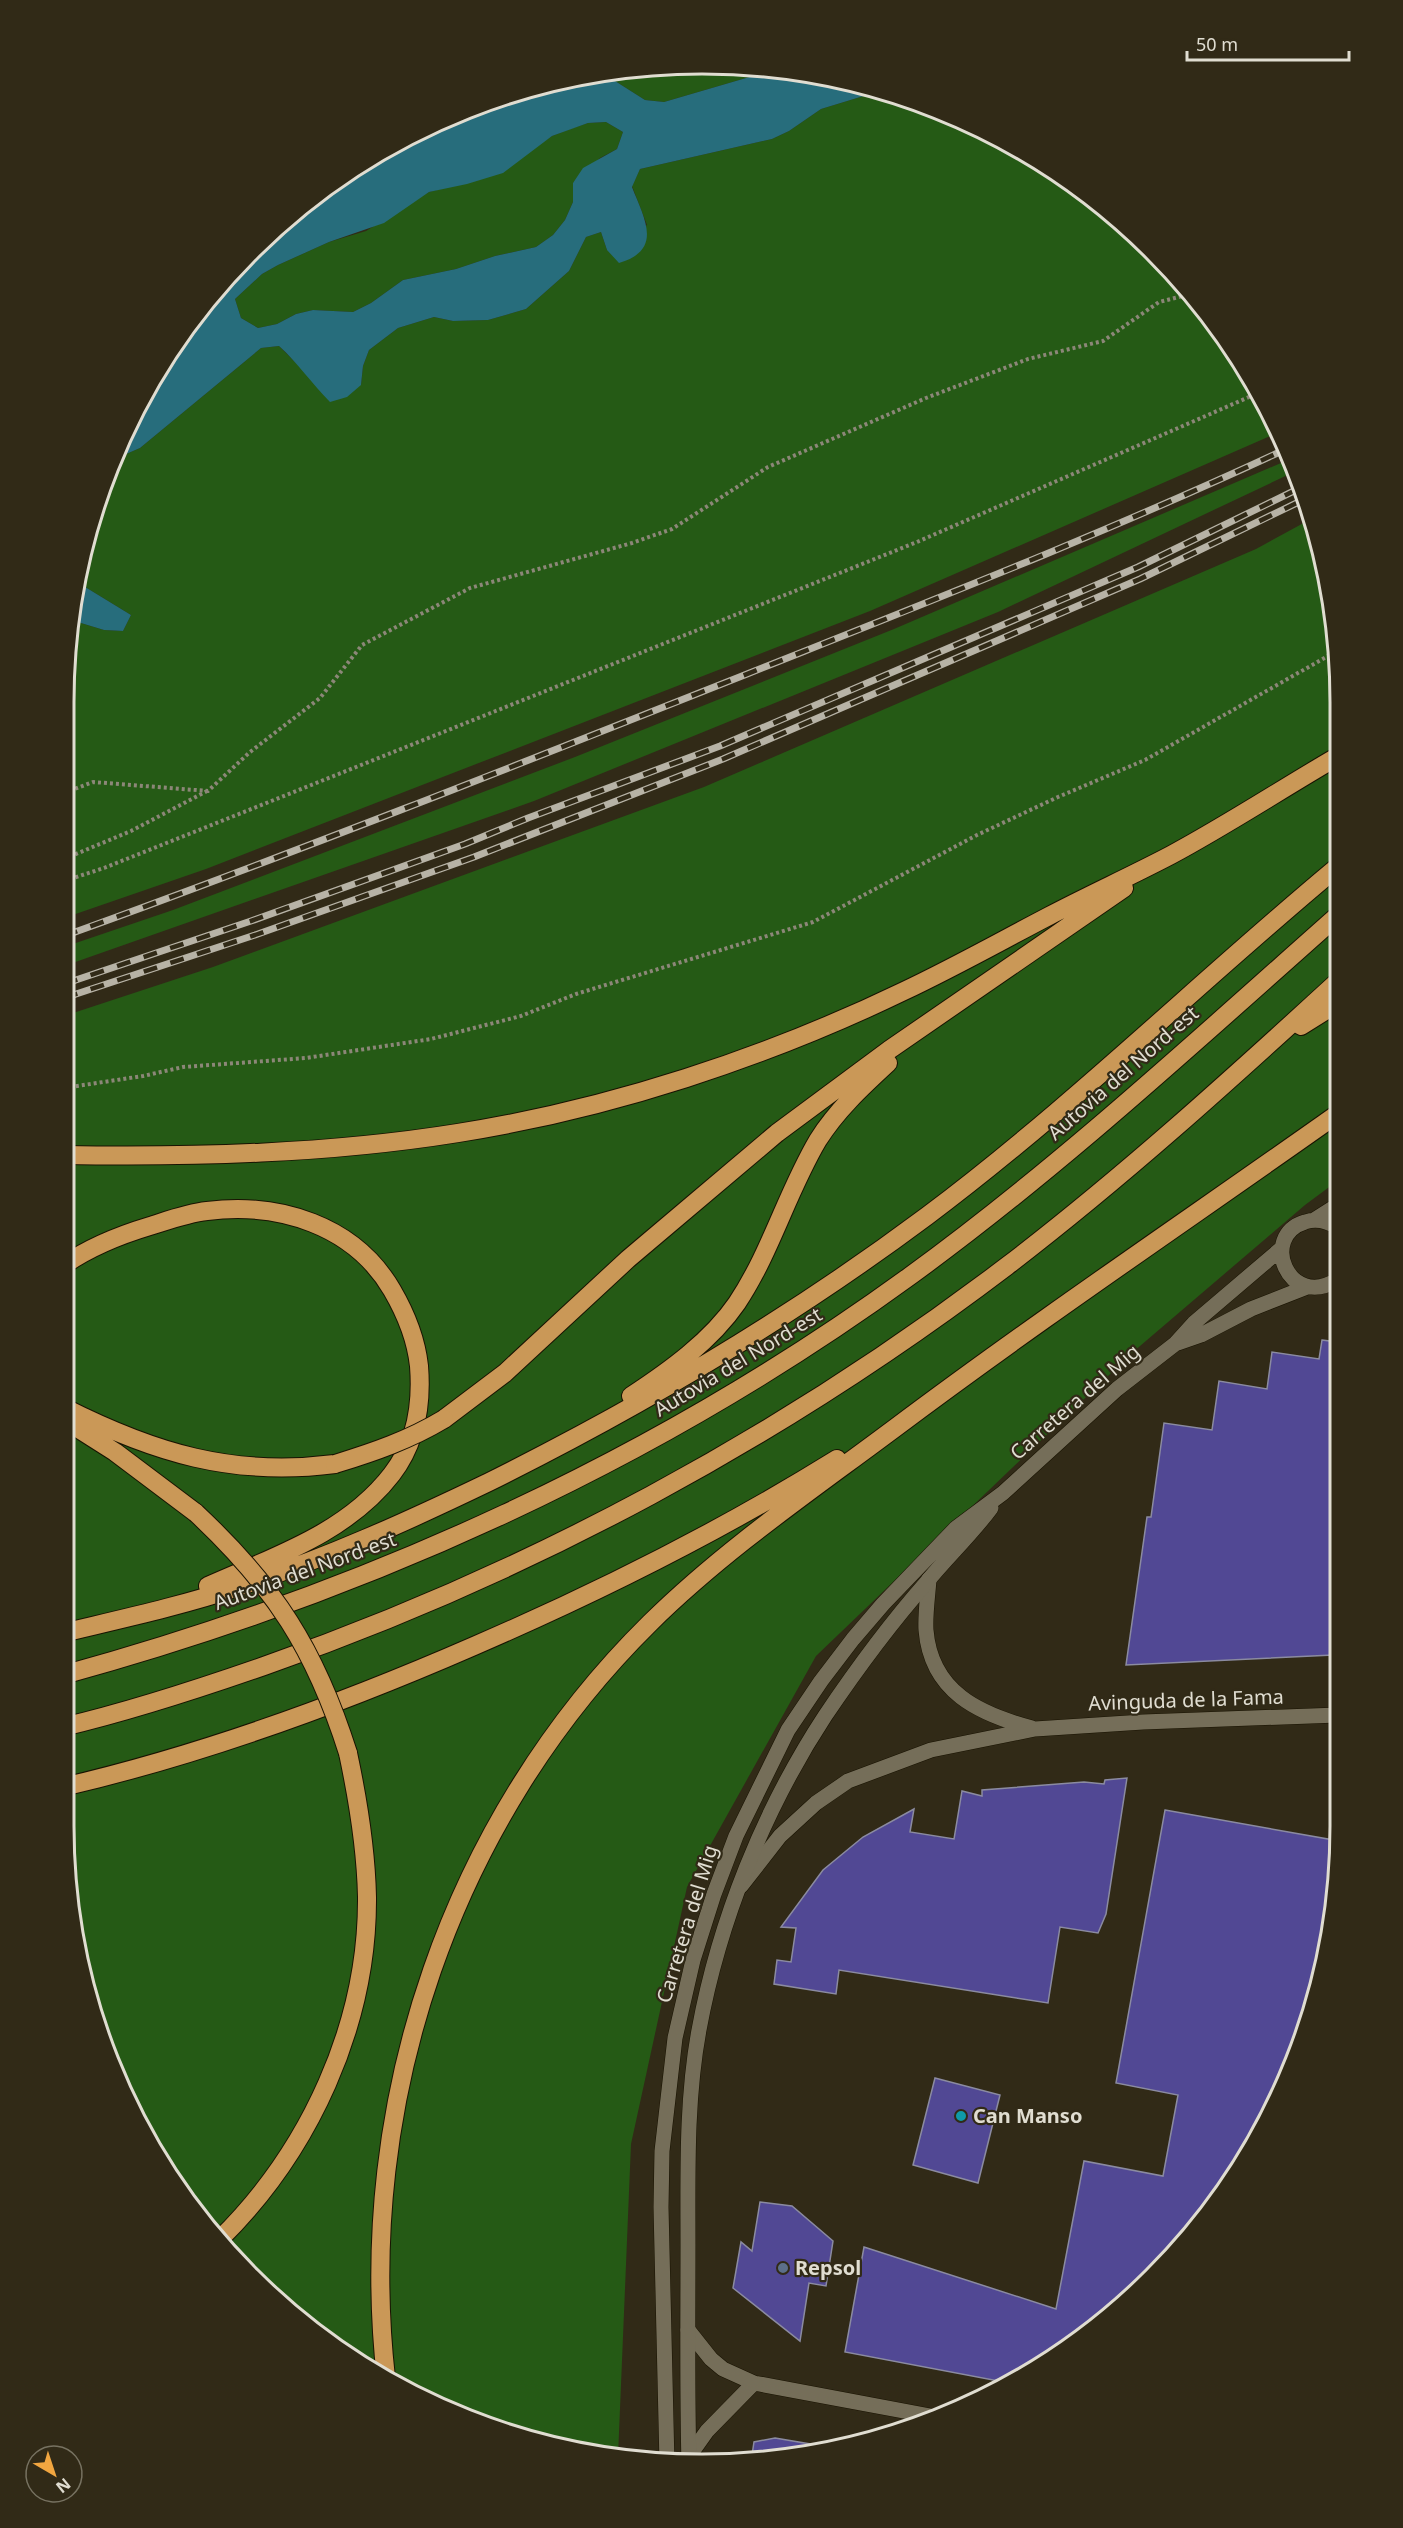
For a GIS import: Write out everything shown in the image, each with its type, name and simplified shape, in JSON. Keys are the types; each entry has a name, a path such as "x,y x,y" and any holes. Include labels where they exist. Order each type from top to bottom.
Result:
{"highway":[{"path":"73,1155 217,1155 297,1152 375,1144 459,1133 634,1093 762,1052 904,992 1172,854 1330,761"},
{"path":"73,1411 157,1447 191,1458 248,1468 306,1468 335,1464 392,1446 417,1435 473,1399 505,1373 628,1259 777,1133 871,1064 1172,854"},
{"path":"73,1630 237,1588 385,1531 545,1454 633,1407 777,1320 920,1221 1066,1103 1330,874"},
{"name":"Autovia del Nord-est","path":"73,1672 194,1636 309,1597 464,1533 615,1460 757,1380 883,1295 990,1216 1109,1117 1330,922"},
{"path":"73,1724 199,1689 329,1643 422,1606 611,1516 706,1465 868,1364 1004,1269 1167,1136 1330,988"},
{"path":"545,1454 645,1387 711,1333 736,1305 756,1271 804,1166 836,1115 853,1095 895,1057 959,1004"},
{"path":"1259,1053 1330,1008"},
{"path":"385,2369 381,2313 381,2233 385,2174 399,2087 417,2011 441,1942 472,1872 506,1809 550,1741 576,1707 650,1623 738,1547 957,1382 1330,1119"},
{"path":"73,1260 101,1244 173,1219 206,1211 245,1209 281,1212 313,1222 340,1236 370,1262 383,1276 399,1303 410,1324 417,1351 420,1382 418,1414 410,1444 393,1473 370,1498 350,1516 324,1533 159,1608"},
{"path":"73,1784 162,1761 341,1702 553,1612 730,1522 835,1460 957,1382"},
{"path":"73,1425 115,1452 196,1513 228,1543 282,1607 322,1680 348,1752 360,1808 367,1898 364,1947 355,1998 337,2058 313,2114 287,2159 255,2202 224,2235"}],"street":[{"path":"1314,1220 1330,1210"},
{"path":"1314,1220 1330,1223"},
{"name":"Carretera del Mig","path":"667,2453 662,2315 662,2151 675,2038 693,1960 714,1894 736,1836 788,1730 821,1681 897,1588 956,1528 1003,1493 1117,1389 1175,1344 1194,1323 1282,1248 1293,1228 1303,1222 1314,1220"},
{"path":"1282,1248 1282,1257 1287,1272 1293,1279 1307,1287"},
{"name":"Carretera del Mig","path":"1175,1344 1201,1335 1251,1310 1307,1287 1330,1284"},
{"name":"Carretera del Mig","path":"687,2454 689,2127 697,2042 710,1977 741,1886 766,1826 812,1738 875,1645 929,1579 974,1531 1003,1493"},
{"path":"929,1579 926,1628 929,1649 937,1670 952,1691 974,1708 1002,1720 1035,1729"},
{"name":"Avinguda de la Fama","path":"1035,1729 1143,1722 1330,1715"},
{"path":"741,1886 780,1836 816,1803 848,1781 931,1750 1035,1729"},
{"path":"688,2330 711,2360 723,2369 754,2383 921,2414"},
{"path":"692,2454 707,2431 754,2383"}],"path":[{"path":"73,856 131,831 208,791 250,752 320,698 362,645 470,588 632,543 672,529 768,466 926,398 1028,359 1103,341 1159,302 1182,296"},
{"path":"73,878 198,831 906,546 1250,397"},
{"path":"73,1087 143,1076 183,1067 306,1058 431,1039 521,1016 576,994 813,922 976,835 1145,760 1328,656"},
{"path":"73,790 93,782 208,791"}],"green space":[{"path":"660,75 753,76 664,102 645,100 614,80"},
{"path":"865,95 903,107 979,138 1050,179 1084,203 1146,257 1200,319 1224,353 1270,436 870,611 206,869 73,915 73,702 79,622 104,630 123,631 131,615 85,587 95,539 124,455 140,448 261,348 279,346 306,373 361,385 363,366 369,350 398,328 434,317 453,321 488,320 526,309 569,271 586,237 601,232 607,250 647,225 632,186 640,169 772,139 789,131 821,109"},
{"path":"606,122 623,132 617,149 600,158 573,183 573,202 565,220 553,235 536,247 495,256 456,269 403,280 371,303 353,312 313,310 296,314 277,324 258,328 241,318 235,299 262,274 278,265 329,242 366,231 429,192 448,187 534,148 552,136 588,123"},
{"path":"1282,462 1287,475 998,612 534,801 73,963 73,944 173,910 575,757 894,629"},
{"path":"1303,523 1324,620 1330,702 1330,1186 1305,1205 1133,1352 816,1656 687,1887 631,2144 618,2449 539,2433 461,2407 387,2370 319,2325 257,2271 229,2241 179,2175 138,2104 121,2067 95,1989 79,1908 73,1826 73,1013 213,967 704,787 1256,549"}],"water":[{"path":"753,76 824,86 865,95 821,109 789,131 772,139 640,169 632,187 647,232 642,250 619,263 607,250 601,232 586,237 569,271 526,309 488,320 453,321 434,317 398,328 369,350 363,366 361,385 347,397 330,402 279,346 261,348 140,448 124,455 158,387 179,353 229,287 287,229 353,179 424,138 461,121 539,95 614,80 645,100 664,102","holes":["606,122 623,132 617,149 583,168 573,183 573,202 565,220 553,235 536,247 495,256 456,269 403,280 371,303 353,312 313,310 296,314 277,324 258,328 241,318 235,299 262,274 329,242 384,223 429,192 503,173 552,136 588,123"]},
{"path":"85,587 131,615 123,631 104,630 79,622"}],"building":[{"path":"1322,1340 1330,1341 1330,1655 1126,1665 1147,1517 1151,1517 1164,1423 1212,1430 1219,1381 1267,1389 1272,1352 1319,1359"},
{"path":"1127,1778 1106,1914 1098,1933 1060,1927 1048,2003 839,1970 836,1994 774,1984 777,1960 791,1962 796,1928 781,1927 823,1870 863,1837 914,1809 910,1832 954,1839 962,1791 982,1796 982,1790 1084,1782 1104,1784 1105,1780"},
{"path":"1165,1810 1329,1839 1324,1908 1317,1949 1308,1989 1282,2067 1265,2104 1224,2175 1174,2241 1146,2271 1084,2325 1050,2349 996,2381 845,2352 864,2247 1056,2309 1084,2161 1163,2176 1178,2095 1116,2083"},
{"name":"Can Manso","path":"935,2078 1000,2095 978,2183 913,2165"},
{"path":"760,2202 792,2206 833,2241 826,2286 809,2283 800,2341 733,2288 741,2242 752,2251"},
{"path":"775,2438 811,2444 752,2452 754,2442"}],"railway":[{"path":"73,933 404,809 878,622 1082,539 1278,453"},
{"path":"73,981 251,921 465,844 720,746 1138,567 1293,491"},
{"path":"73,995 255,935 474,857 723,759 1140,579 1297,503"}],"place":[{"name":"Can Manso","path":"961,2116"},
{"name":"Repsol","path":"783,2268"}]}
